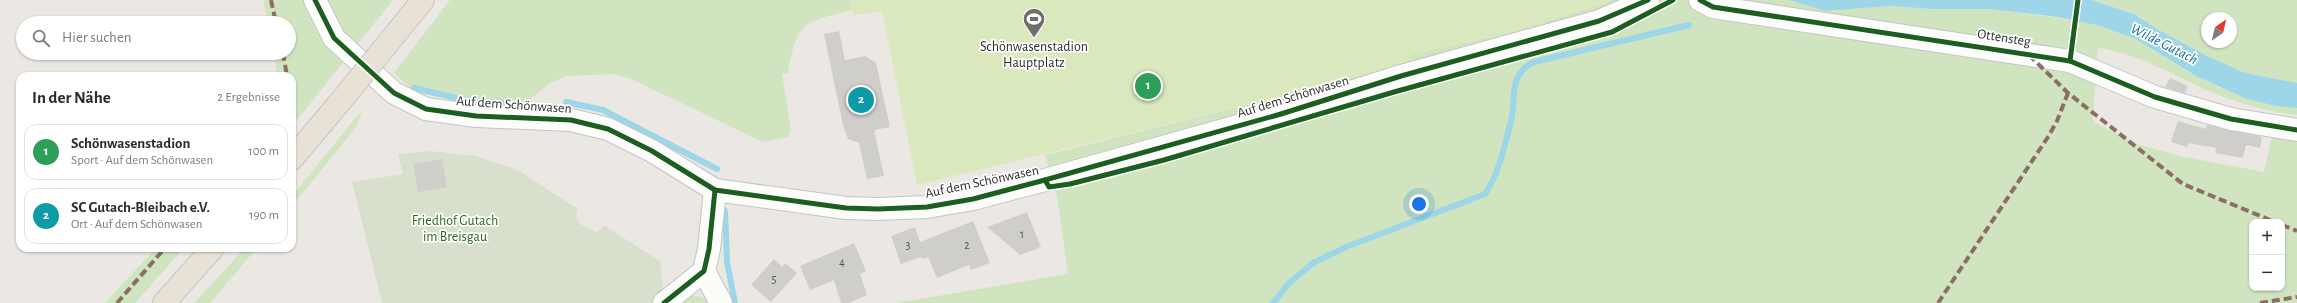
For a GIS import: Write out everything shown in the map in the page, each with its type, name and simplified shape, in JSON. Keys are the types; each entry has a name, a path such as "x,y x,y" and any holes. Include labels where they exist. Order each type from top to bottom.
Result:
{"highway":[{"path":"296,154 423,0"},
{"path":"164,303 209,252"}],"street":[{"name":"Auf dem Schönwasen","path":"314,0 334,38 394,93 426,109 476,116 571,120 608,129 652,151 715,190 846,208 872,209 927,207 973,199 1281,114 1401,76 1593,23 1648,0"},
{"name":"Ottensteg","path":"1700,0 1713,7 2070,61 2155,97 2231,120 2297,130"},
{"path":"664,303 704,271 709,249 715,190"},
{"path":"704,271 721,303"}],"green space":[{"path":"263,0 393,0 296,121 296,72 276,72 275,60 296,60 296,16 266,16"},
{"path":"450,0 850,0 853,10 813,21 800,33 791,56 788,73 782,74 791,130 788,137 763,142 631,79 615,74 567,76 550,83 524,104 472,105 419,92 409,87 394,73"},
{"path":"850,0 1615,0 1501,35 1411,54 1413,64 917,185 882,11 854,15"},
{"path":"1615,0 1789,0 1825,11 1891,6 1932,9 1989,9 2074,20 2071,46 2075,46 2078,21 2115,30 2144,43 2188,72 2220,88 2258,101 2297,108 2297,115 2274,112 2228,99 2140,59 2098,48 2093,119 2096,123 2137,144 2184,157 2264,172 2272,136 2297,140 2297,303 896,303 1068,274 1057,196 1045,155 1412,64 1410,54 1501,35"},
{"path":"2091,0 2297,0 2297,83 2245,73 2207,56 2157,29 2134,14"},
{"path":"362,110 357,126 296,201 296,191"},
{"name":"Friedhof Gutach im Breisgau","path":"431,151 475,156 516,169 578,209 578,221 588,229 596,232 605,226 660,261 664,295 646,303 382,303 352,182 403,174 398,154"},
{"path":"152,252 180,252 135,303 105,303"},
{"path":"241,252 254,252 210,303 194,303"},
{"path":"664,295 697,296 712,303 646,303"}],"water":[{"name":"Wilde Gutach","path":"1789,0 2091,0 2134,14 2157,29 2207,56 2245,73 2297,83 2297,108 2277,106 2247,99 2196,76 2136,39 2101,26 2058,17 1989,9 1932,9 1891,6 1825,11"}],"pier":[{"path":"2076,0 2081,0 2078,23 2073,22"}],"building":[{"path":"839,31 845,60 865,56 876,63 890,127 874,130 884,176 867,179 859,143 848,139 843,125 824,34"},
{"path":"2170,78 2188,86 2185,93 2165,87"},
{"path":"2178,121 2206,129 2207,125 2262,137 2260,148 2246,145 2243,158 2215,153 2216,148 2188,143 2187,147 2171,142"},
{"path":"442,159 447,187 418,192 413,164"},
{"path":"1027,212 1041,247 1020,255 987,227"},
{"path":"973,221 990,263 971,270 969,265 937,278 928,257 922,259 921,257 901,264 891,236 915,227 920,242"},
{"path":"854,243 866,271 860,274 867,295 849,303 841,303 834,280 810,290 800,266"},
{"path":"774,259 782,267 785,263 797,273 771,302 751,285"}],"waterway":[{"path":"1273,303 1289,283 1313,263 1346,247 1485,194 1498,168 1504,149 1513,112 1516,80 1526,67 1534,62 1689,25"},
{"path":"414,88 460,99 505,103"},
{"path":"566,102 603,110 717,169"},
{"path":"725,211 727,262 735,303"}],"marked path":[{"path":"271,0 274,16"},
{"path":"2029,55 2068,93 2183,184 2268,219"},
{"path":"284,60 286,72"},
{"path":"1938,303 2048,137 2057,121 2068,93"},
{"path":"2285,226 2297,231"},
{"path":"117,303 162,252"},
{"path":"2260,303 2297,297"}],"cycle path":[{"path":"315,0 334,38 394,93 426,109 476,116 571,120 608,129 652,151 715,190 846,208 878,209 927,207 973,199 1045,180 1281,114 1401,76 1599,21 1648,0"},
{"path":"1045,180 1049,187 1070,184 1164,160 1394,92 1612,32 1673,0"},
{"path":"1700,0 1713,7 2070,61 2155,97 2231,119 2297,130"},
{"path":"2070,61 2078,0"},
{"path":"664,303 704,271 709,249 715,190"}],"place":[{"name":"Schönwasenstadion Hauptplatz","path":"1034,38"},
{"name":"Schönwasenstadion","path":"1148,86"},
{"name":"SC Gutach-Bleibach e.V.","path":"861,100"}]}
